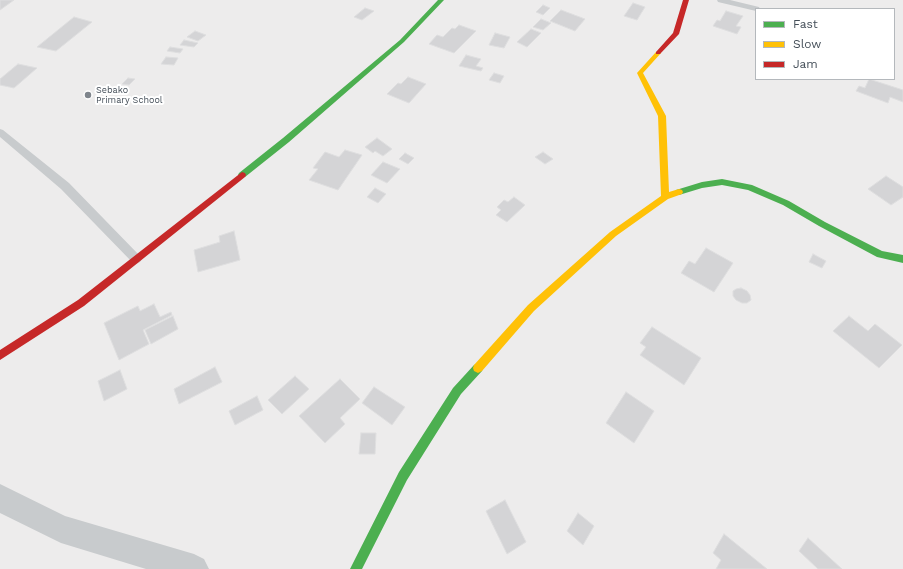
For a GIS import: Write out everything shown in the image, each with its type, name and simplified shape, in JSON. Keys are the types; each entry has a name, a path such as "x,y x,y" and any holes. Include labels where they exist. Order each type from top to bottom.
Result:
{"street":[{"path":"0,355 81,304 286,140 402,41 441,0"},
{"path":"665,197 662,116 640,72 676,34 686,0"},
{"path":"356,569 403,476 457,391 531,308 613,234 665,197 702,185 722,182 749,188 786,203 822,224 880,254 903,259"},
{"path":"0,498 61,528 194,569"}],"lane":[{"path":"721,0 755,9"},
{"path":"0,132 65,186 136,259"}],"building":[{"path":"0,0 14,0 0,10"},
{"path":"633,3 645,7 637,20 624,16"},
{"path":"543,5 550,8 543,15 536,12"},
{"path":"365,8 374,11 362,20 354,17"},
{"path":"561,10 585,19 575,31 550,21"},
{"path":"726,11 743,16 736,26 741,27 737,34 713,26 717,20 720,21"},
{"path":"74,17 92,22 56,51 37,47"},
{"path":"541,19 551,23 543,30 533,27"},
{"path":"459,25 476,31 454,53 429,44 437,35 443,37 452,28 455,29"},
{"path":"531,29 541,33 527,47 517,42"},
{"path":"195,31 206,35 198,41 187,37"},
{"path":"495,33 510,37 504,48 489,45"},
{"path":"184,40 198,43 194,47 180,45"},
{"path":"170,47 183,49 180,53 167,51"},
{"path":"466,55 481,59 476,66 483,68 481,71 459,66"},
{"path":"166,57 178,58 174,65 161,64"},
{"path":"18,64 37,68 14,88 0,85 0,79"},
{"path":"494,73 504,76 500,83 489,80"},
{"path":"408,77 426,84 409,103 387,94 398,83 401,84"},
{"path":"128,78 135,79 129,85 122,84"},
{"path":"869,80 872,80 903,90 903,102 890,97 888,103 856,91 859,86 865,88"},
{"path":"377,138 392,149 383,156 375,151 373,153 365,147"},
{"path":"345,150 362,155 338,190 309,180 318,169 313,168 325,152 339,157"},
{"path":"543,152 553,159 545,164 535,157"},
{"path":"405,153 414,158 408,164 399,159"},
{"path":"383,162 400,169 387,183 371,175"},
{"path":"886,176 903,187 903,197 891,205 868,189"},
{"path":"375,188 386,194 378,203 367,197"},
{"path":"514,197 525,205 507,222 496,215 501,210 497,207 504,200 508,202"},
{"path":"234,231 240,260 198,272 194,250 220,242 219,236"},
{"path":"706,248 733,263 714,292 681,273 689,261 695,264"},
{"path":"813,254 826,261 822,268 809,262"},
{"path":"741,288 747,291 750,295 751,300 747,303 742,303 736,300 733,296 733,291"},
{"path":"154,304 160,317 171,312 172,315 143,330 149,344 119,360 104,323 138,306 140,311"},
{"path":"173,316 178,329 151,344 145,330"},
{"path":"849,316 868,331 875,324 902,345 879,368 833,331"},
{"path":"652,327 701,358 684,385 640,355 646,347 640,343"},
{"path":"215,367 222,382 179,404 174,389"},
{"path":"120,370 127,389 104,401 98,381"},
{"path":"295,376 309,389 282,414 268,400"},
{"path":"340,379 360,399 340,418 345,424 325,443 299,416"},
{"path":"374,387 405,407 392,425 362,403"},
{"path":"626,392 654,411 634,443 606,423"},
{"path":"257,396 263,410 235,425 229,411"},
{"path":"361,433 376,433 375,454 359,454"},
{"path":"505,500 526,542 507,554 486,511"},
{"path":"578,513 594,526 583,545 567,531"},
{"path":"724,534 767,569 716,569 721,560 713,553"},
{"path":"808,538 842,569 818,569 799,551"}],"traffic: fast":[{"path":"242,175 286,140 402,41 441,0"},
{"path":"679,192 702,185 722,182 749,187 786,203 822,224 880,254 903,259"},
{"path":"356,569 403,476 457,391 478,368"}],"traffic: slow":[{"path":"658,53 640,73 662,116 665,197"},
{"path":"478,368 531,308 613,234 665,197 679,192"}],"traffic: jam":[{"path":"658,53 676,34 686,0"},
{"path":"0,355 81,303 242,175"}],"place":[{"name":"Sebako Primary School","path":"88,95"}]}
